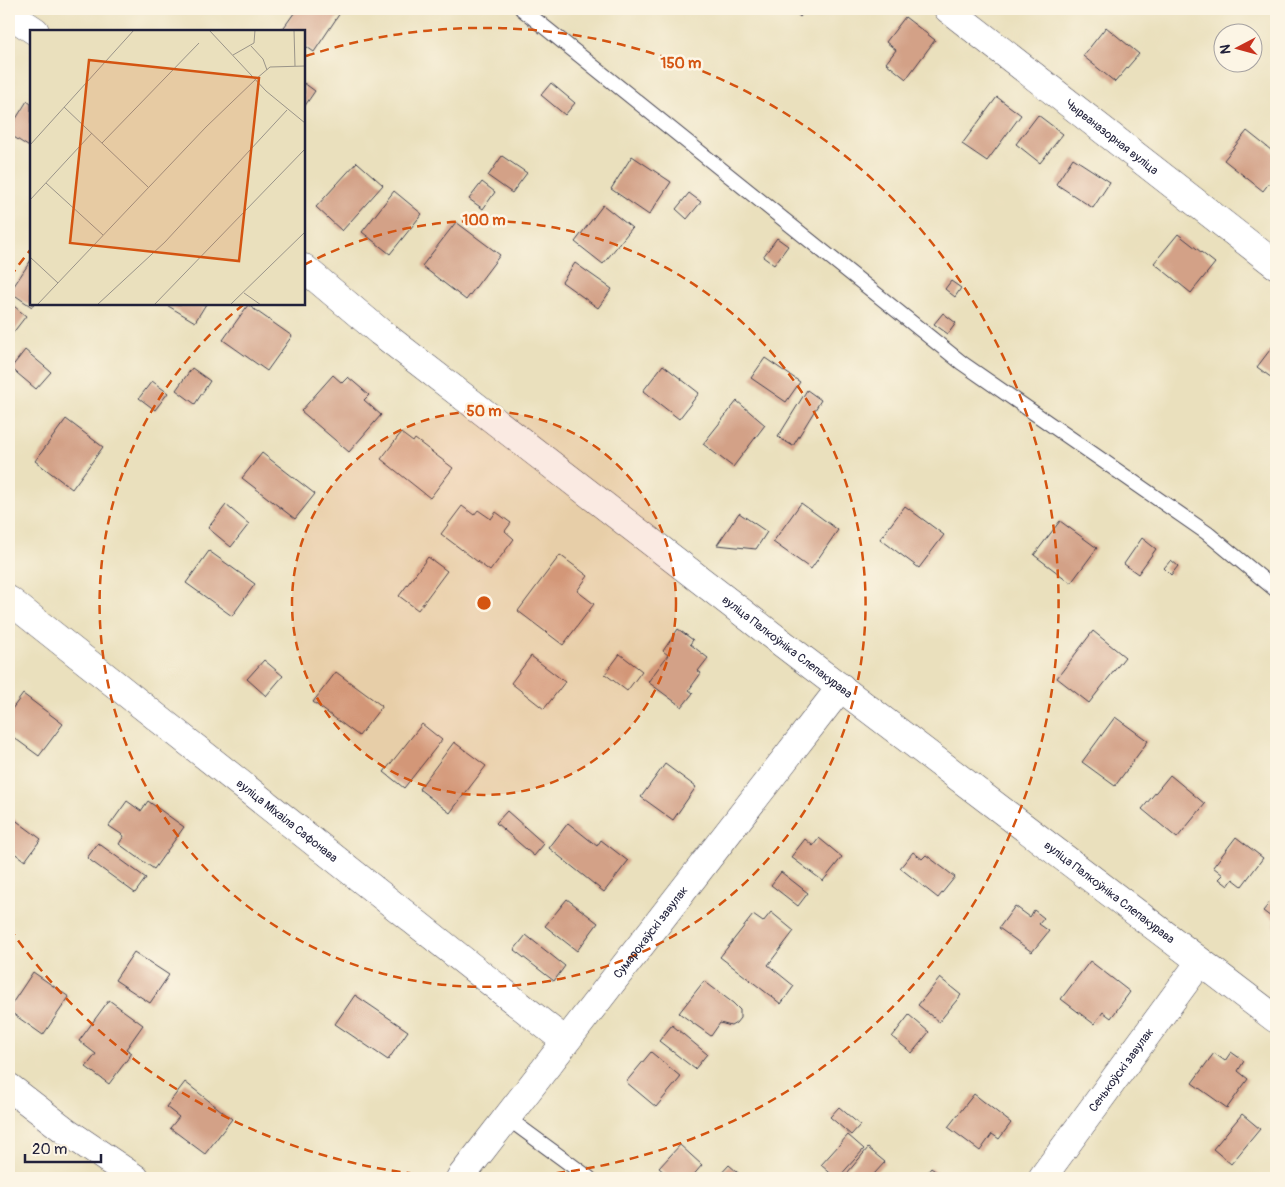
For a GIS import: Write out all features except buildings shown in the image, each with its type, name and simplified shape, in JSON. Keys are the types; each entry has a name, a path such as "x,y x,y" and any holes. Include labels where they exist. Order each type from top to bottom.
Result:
{"street":[{"name":"Чырваназорная вуліца","path":"948,9 1276,265"},
{"path":"12,14 34,30"},
{"name":"вуліца Палкоўніка Слепакурава","path":"305,269 380,332 766,631 1276,1019"},
{"name":"вуліца Міхаіла Сафонава","path":"9,600 565,1041"},
{"name":"Сумарокаўскі завулак","path":"460,1178 841,687"},
{"name":"Сенькоўскі завулак","path":"1042,1178 1200,962"},
{"path":"9,1087 66,1131 135,1178"}],"lane":[{"path":"522,9 962,363 1207,533 1276,590"},
{"path":"506,1117 590,1178"}]}
